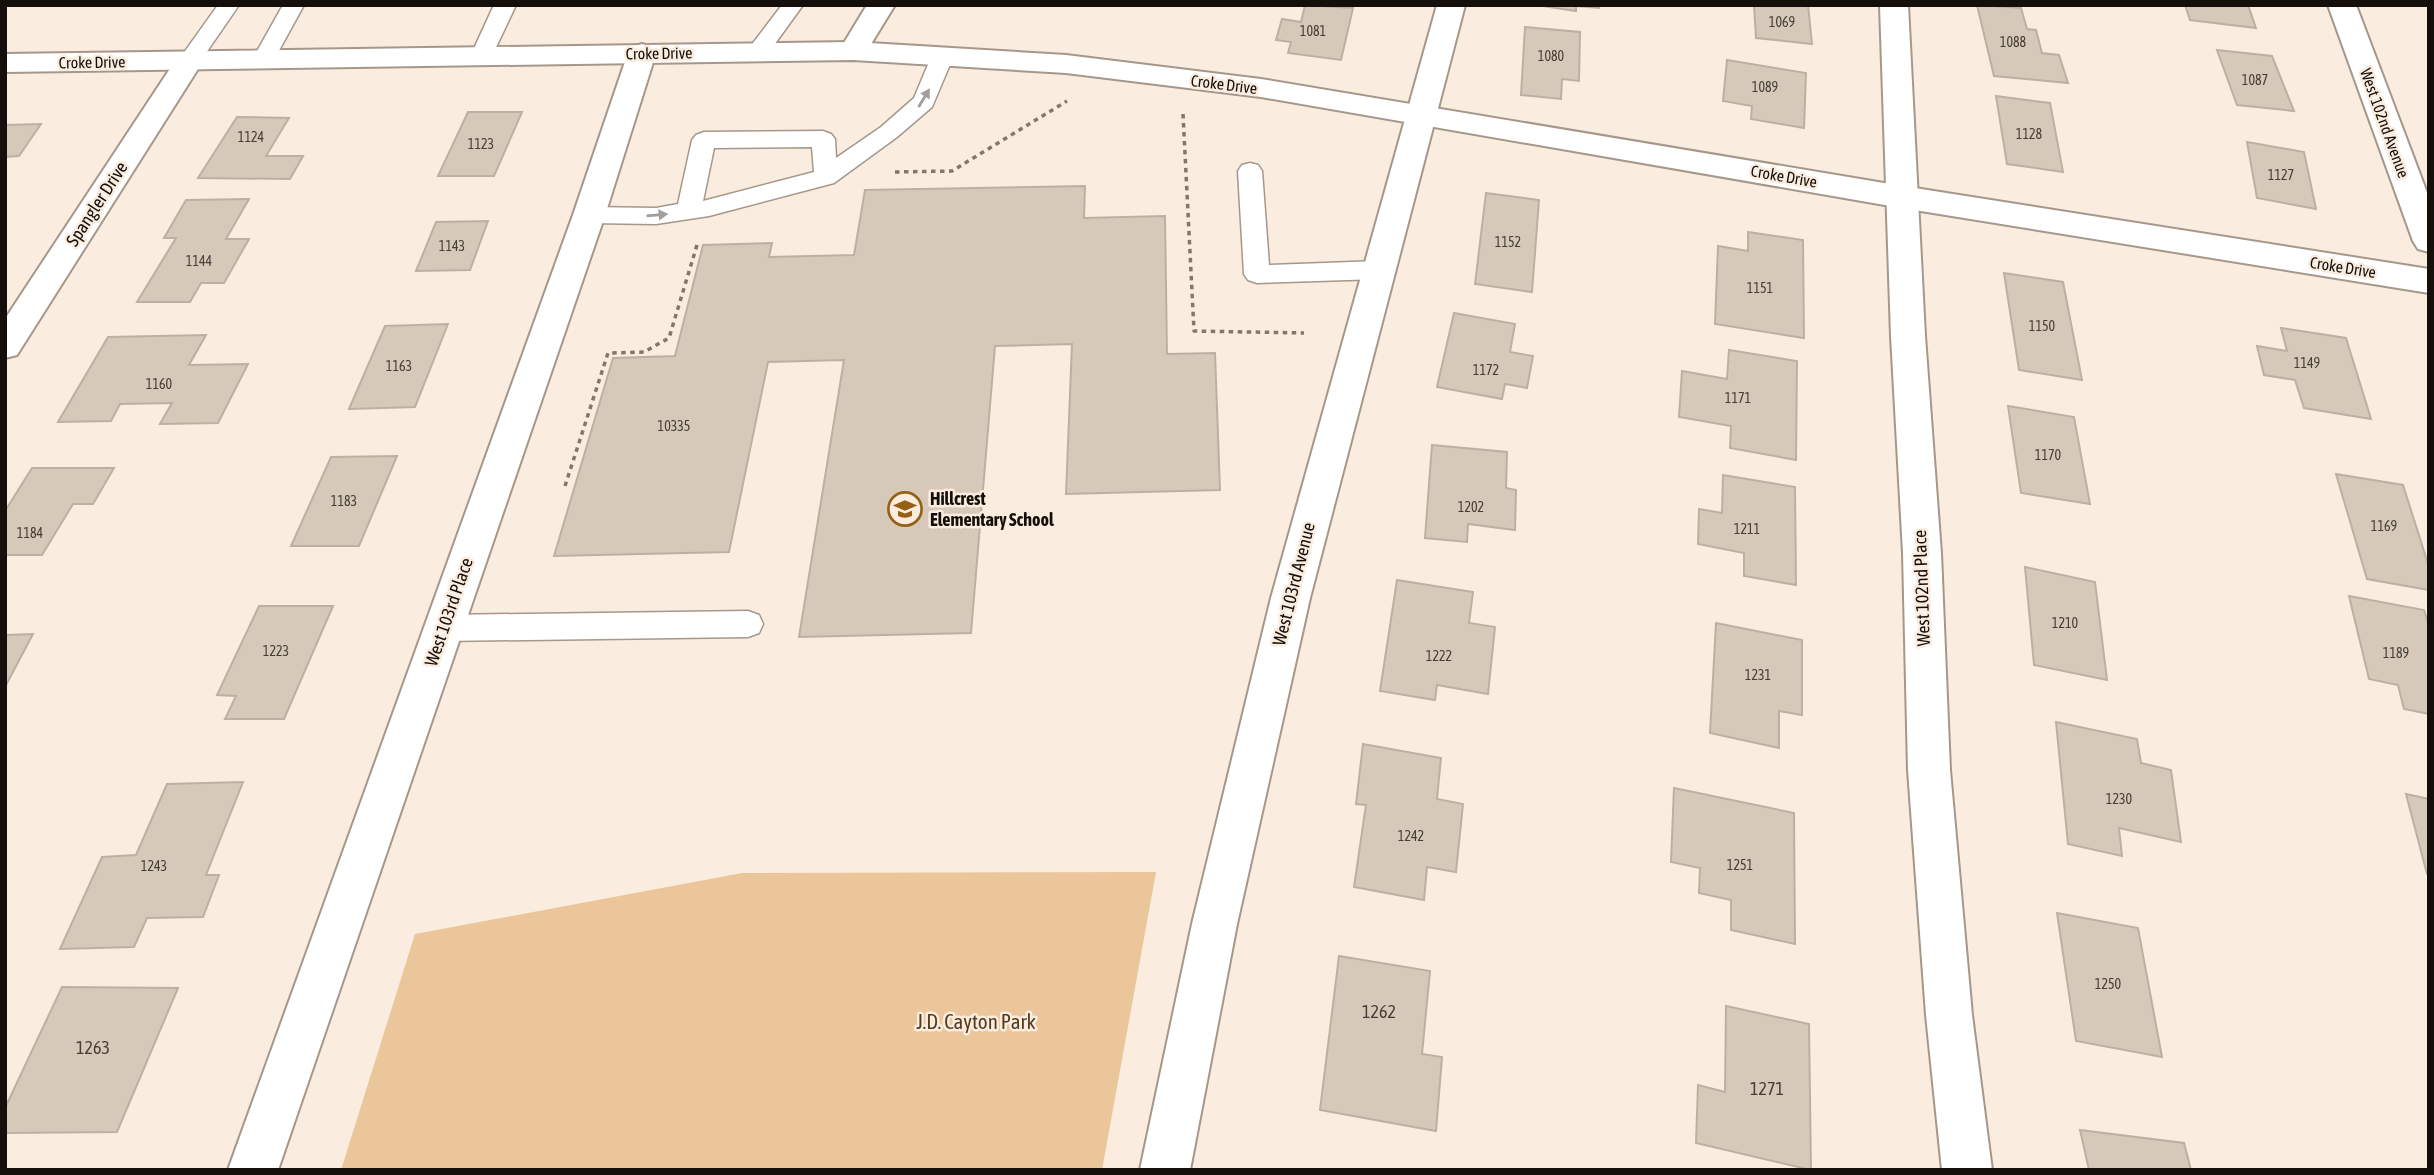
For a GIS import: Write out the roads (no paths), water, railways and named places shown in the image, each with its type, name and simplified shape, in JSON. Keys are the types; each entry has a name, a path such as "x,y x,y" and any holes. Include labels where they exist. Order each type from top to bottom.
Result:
{"street":[{"path":"853,51 881,5"},
{"name":"West 103rd Avenue","path":"1165,1170 1183,1071 1253,750 1312,514 1451,5"},
{"name":"West 102nd Place","path":"1894,5 1922,553 1929,771 1949,1015 1967,1170"},
{"name":"West 102nd Avenue","path":"2342,5 2429,241"},
{"name":"Croke Drive","path":"5,63 853,51 1066,64 1261,88 1902,197 2429,281"},
{"name":"West 103rd Place","path":"253,1170 589,215 642,53"},
{"name":"Spangler Drive","path":"5,346 189,61"}],"lane":[{"path":"189,61 229,5"},
{"path":"263,60 295,5"},
{"path":"482,55 505,5"},
{"path":"758,51 793,5"},
{"path":"589,215 656,216 699,209 826,177 889,132 924,102 943,55"},
{"path":"860,127 889,132"},
{"path":"699,209 704,140 823,139 826,177"},
{"path":"1250,172 1257,274 1379,270"},
{"path":"699,209 721,181"},
{"path":"443,628 748,624"}],"place":[{"name":"Hillcrest Elementary School","path":"905,509"}],"park label":[{"name":"J.D. Cayton Park","path":"976,1022"}]}
